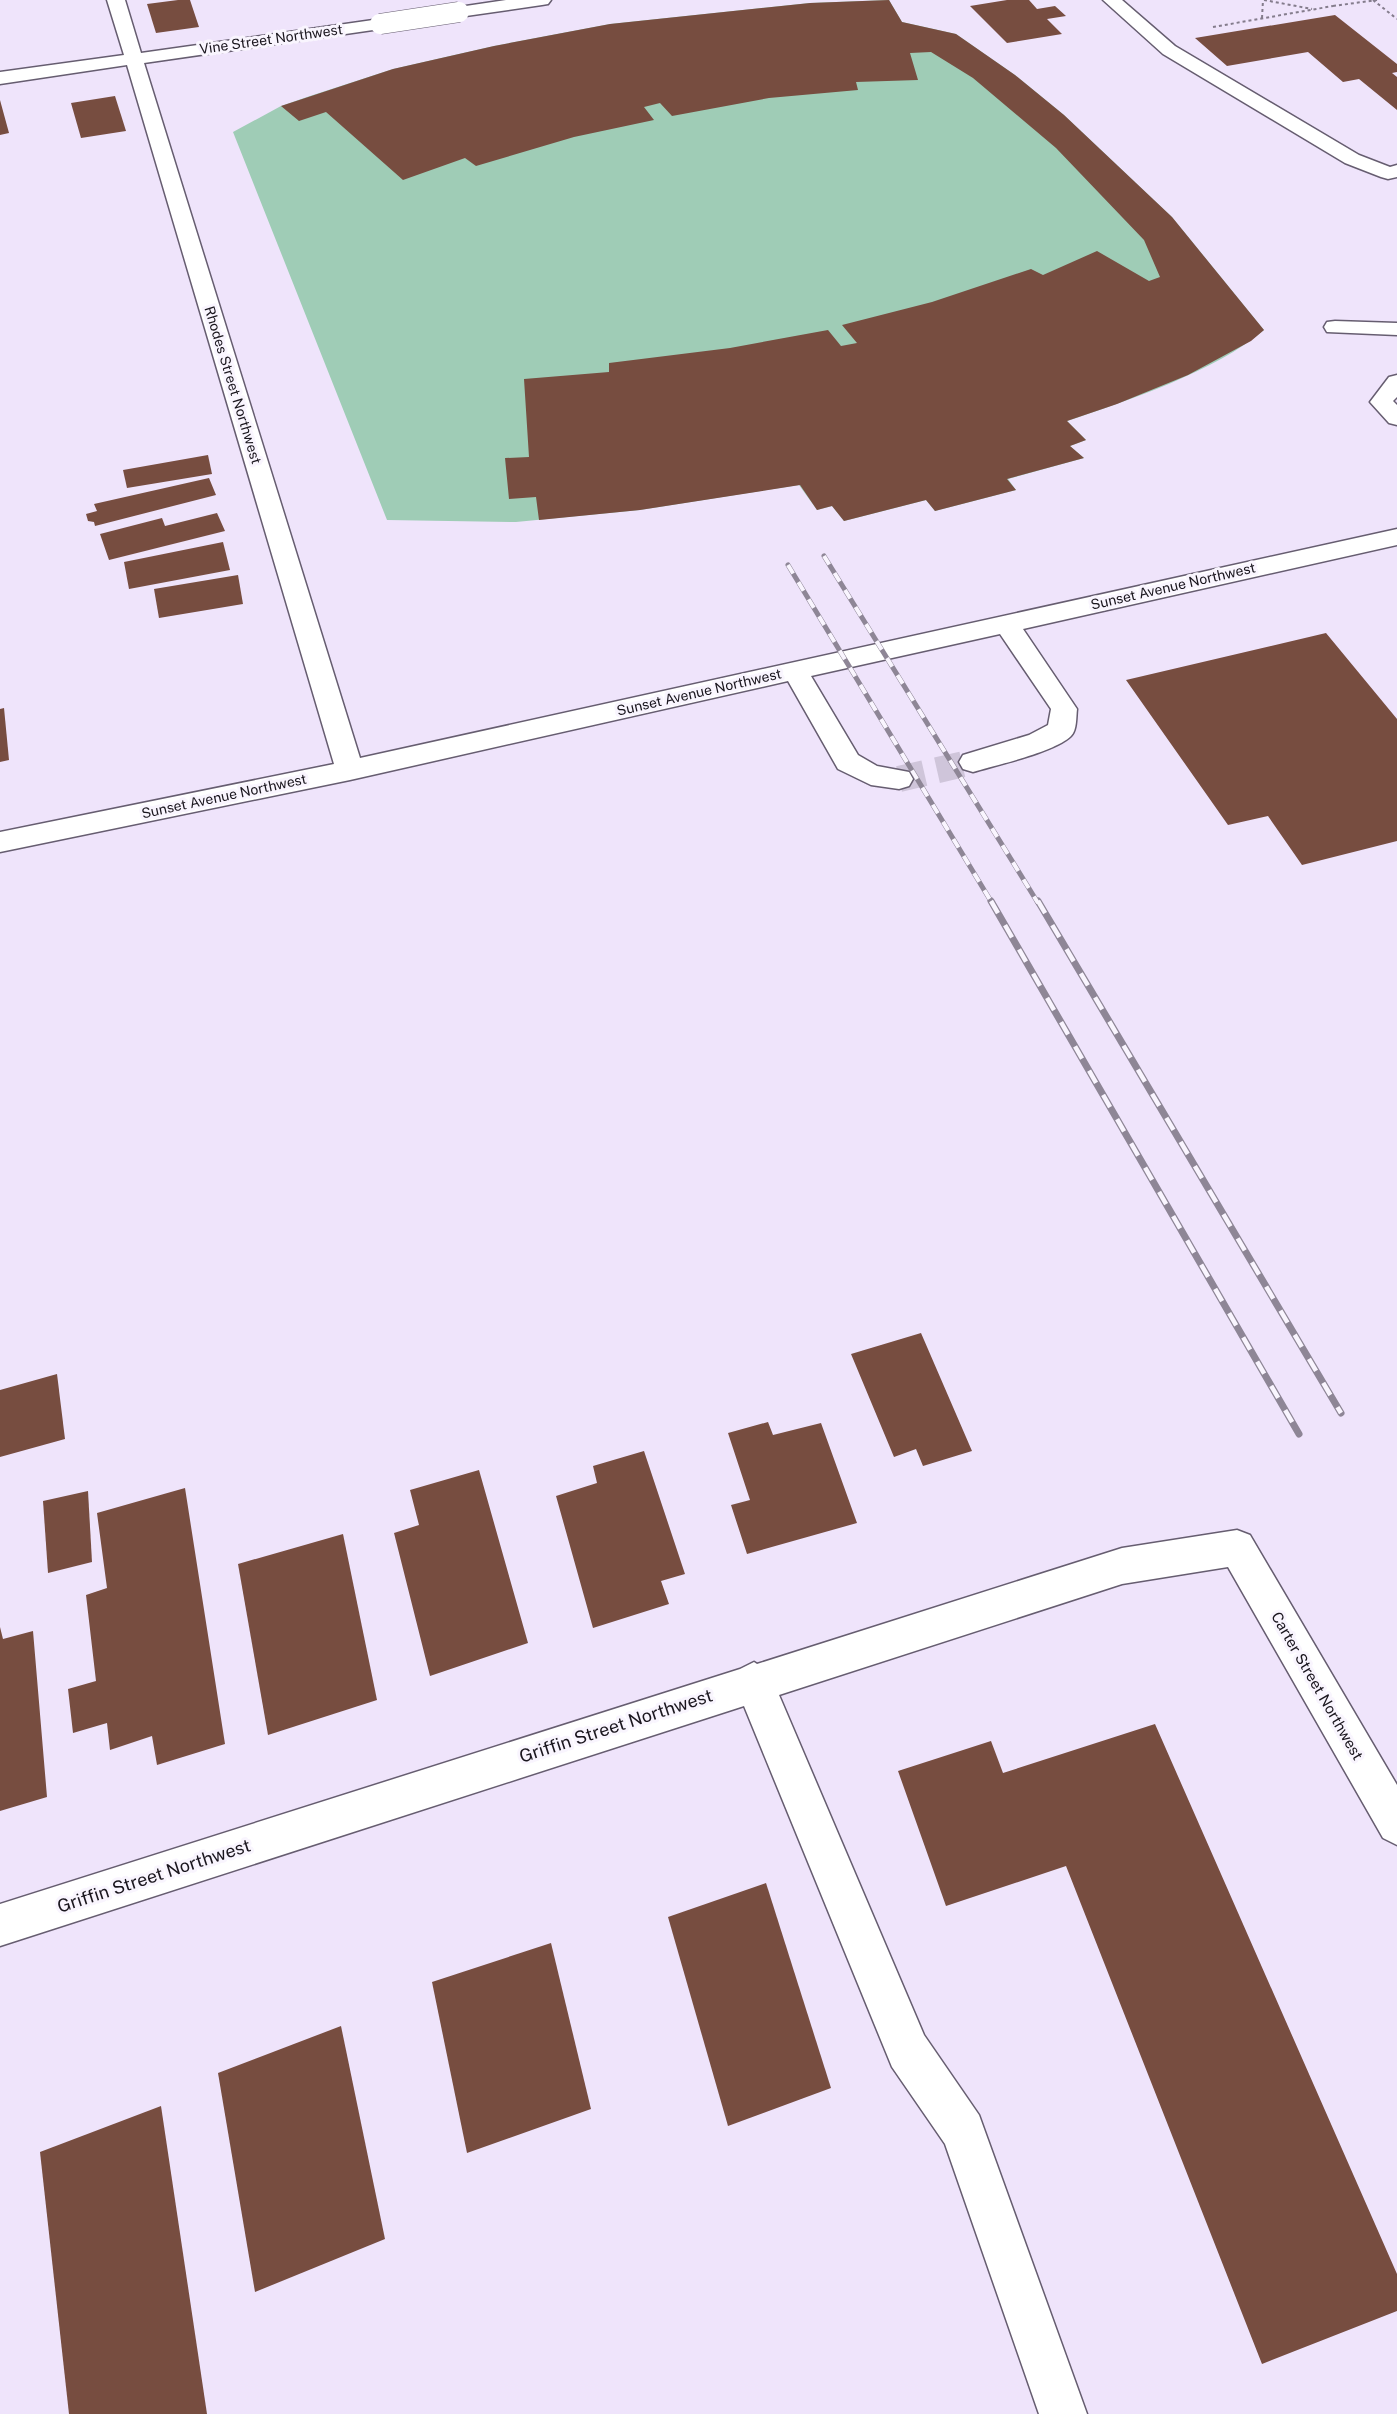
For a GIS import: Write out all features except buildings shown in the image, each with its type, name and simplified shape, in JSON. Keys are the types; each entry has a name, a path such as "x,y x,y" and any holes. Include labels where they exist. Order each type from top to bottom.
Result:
{"street":[{"name":"Rhodes Street Northwest","path":"116,0 350,770"},
{"name":"Vine Street Northwest","path":"0,78 543,0"},
{"path":"1112,0 1169,50 1352,159 1388,173 1397,171"},
{"path":"1335,327 1397,329"},
{"path":"1397,382 1381,402 1397,418"},
{"name":"Sunset Avenue Northwest","path":"0,842 350,770 1397,537"},
{"path":"973,762 1039,742 1061,730 1064,709 1006,623"},
{"path":"795,671 848,762 871,775 899,779"},
{"name":"Griffin Street Northwest","path":"0,1925 1122,1566 1237,1548"},
{"name":"Carter Street Northwest","path":"1237,1548 1397,1824"},
{"path":"754,1682 908,2051 963,2131 1063,2414"}],"path":[{"path":"1262,18 1263,0 1316,9"},
{"path":"1208,28 1375,0 1397,19"}],"green space":[{"path":"889,0 902,22 956,34 1015,75 1064,115 1172,217 1264,330 1244,345 1196,372 1067,421 1086,440 1070,446 1084,458 1008,479 1016,490 935,511 926,500 844,521 832,506 817,510 799,485 640,510 516,522 387,520 233,132 281,106 310,96 393,69 494,46 610,24 810,3"}],"tunnel":[{"path":"899,779 973,762"}],"railway":[{"path":"824,556 1038,903"},
{"path":"788,565 992,903"},
{"path":"991,901 1299,1434"},
{"path":"1038,901 1341,1413"}]}
